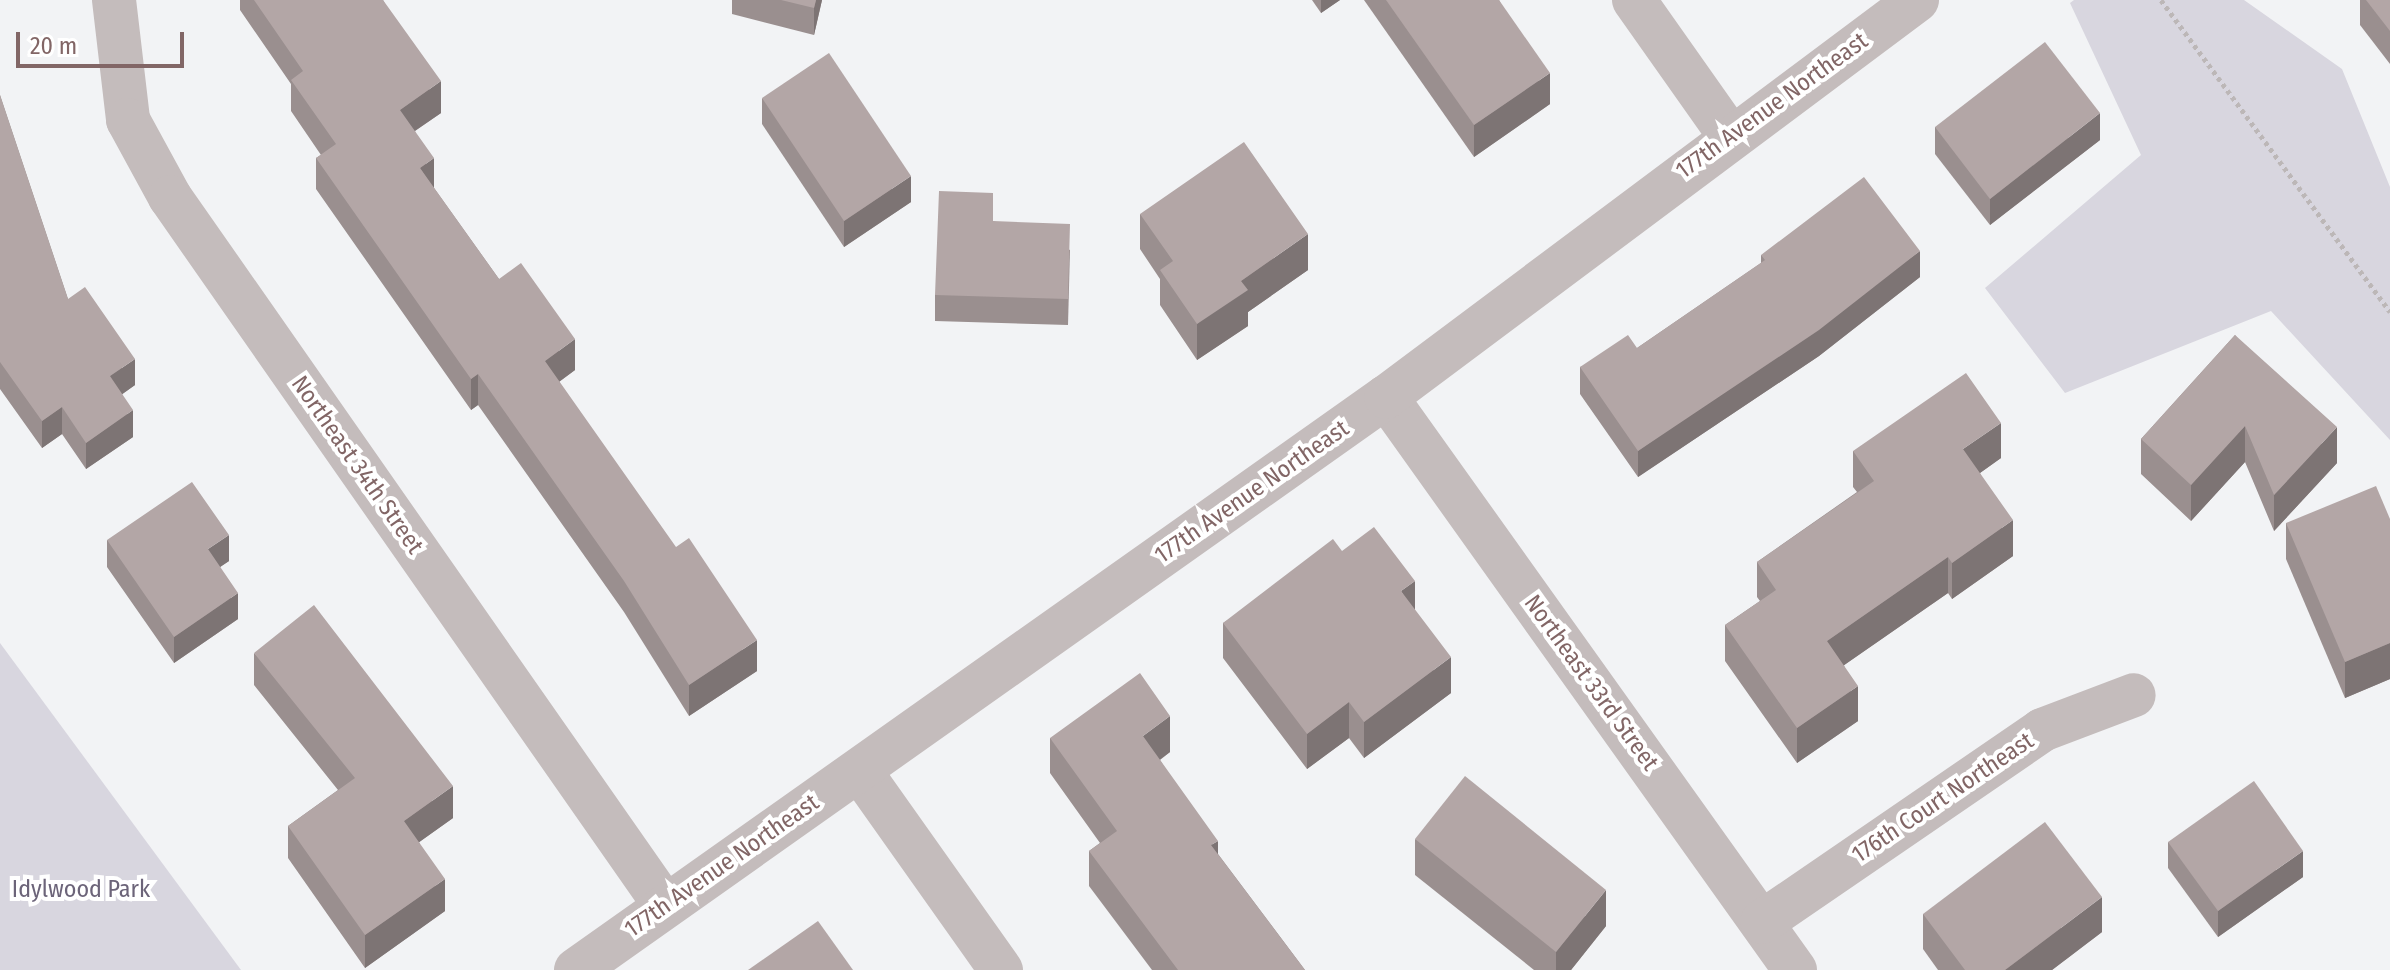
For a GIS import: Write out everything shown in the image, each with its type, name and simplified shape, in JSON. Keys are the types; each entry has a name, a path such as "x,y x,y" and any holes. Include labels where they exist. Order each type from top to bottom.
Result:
{"street":[{"name":"Northeast 34th Street","path":"114,0 128,120 170,197 664,904"},
{"path":"1634,0 1730,136"},
{"name":"177th Avenue Northeast","path":"576,970 664,904 860,771 1386,397 1730,136 1917,0"},
{"name":"Northeast 33rd Street","path":"1386,397 1795,970"},
{"name":"176th Court Northeast","path":"1762,922 2042,730 2134,695"},
{"path":"860,771 1001,970"}],"path":[{"path":"2161,0 2390,312"}],"green space":[{"path":"2074,0 2244,0 2342,69 2390,187 2390,440 2271,311 2065,393 1985,288 2141,155 2070,3"},
{"name":"Idylwood Park","path":"0,643 241,970 0,970"}],"building":[{"path":"254,0 383,0 441,81 400,110 434,158 420,168 499,279 521,263 575,339 545,361 676,547 689,538 757,640 689,685 624,581 478,374 471,379 316,158 336,144 291,80 303,71"},
{"path":"781,0 816,0 814,8"},
{"path":"1386,0 1499,0 1550,73 1474,125"},
{"path":"2366,0 2390,0 2390,31"},
{"path":"2045,42 2100,113 1990,199 1935,127"},
{"path":"829,53 911,176 844,221 762,98"},
{"path":"0,95 68,299 85,287 135,359 110,376 133,410 86,443 62,407 42,421 0,362"},
{"path":"1244,142 1308,234 1241,281 1248,290 1197,324 1160,270 1173,261 1140,214"},
{"path":"1864,177 1920,251 1819,330 1638,451 1580,367 1628,335 1637,348 1765,260 1761,255"},
{"path":"939,191 993,193 993,221 1070,224 1068,299 935,295"},
{"path":"2235,335 2337,427 2274,495 2245,426 2191,485 2141,439"},
{"path":"1966,373 2001,423 1963,449 2013,520 1952,563 1948,557 1827,641 1858,686 1797,728 1725,625 1776,590 1757,562 1874,481 1853,451"},
{"path":"192,482 229,535 208,549 238,593 174,637 107,540"},
{"path":"2376,486 2390,519 2390,643 2345,662 2286,523"},
{"path":"1374,527 1415,581 1401,591 1451,657 1364,722 1349,702 1307,734 1223,623 1333,539 1342,551"},
{"path":"314,605 453,786 404,821 445,879 365,935 288,826 355,778 254,653"},
{"path":"1140,673 1170,716 1143,736 1218,841 1211,845 1305,970 1178,970 1089,851 1117,831 1050,738"},
{"path":"1465,776 1606,890 1556,952 1415,839"},
{"path":"2254,781 2303,851 2218,911 2168,842"},
{"path":"2045,822 2102,897 2005,970 1965,970 1923,914"},
{"path":"818,921 853,970 748,970"}]}
